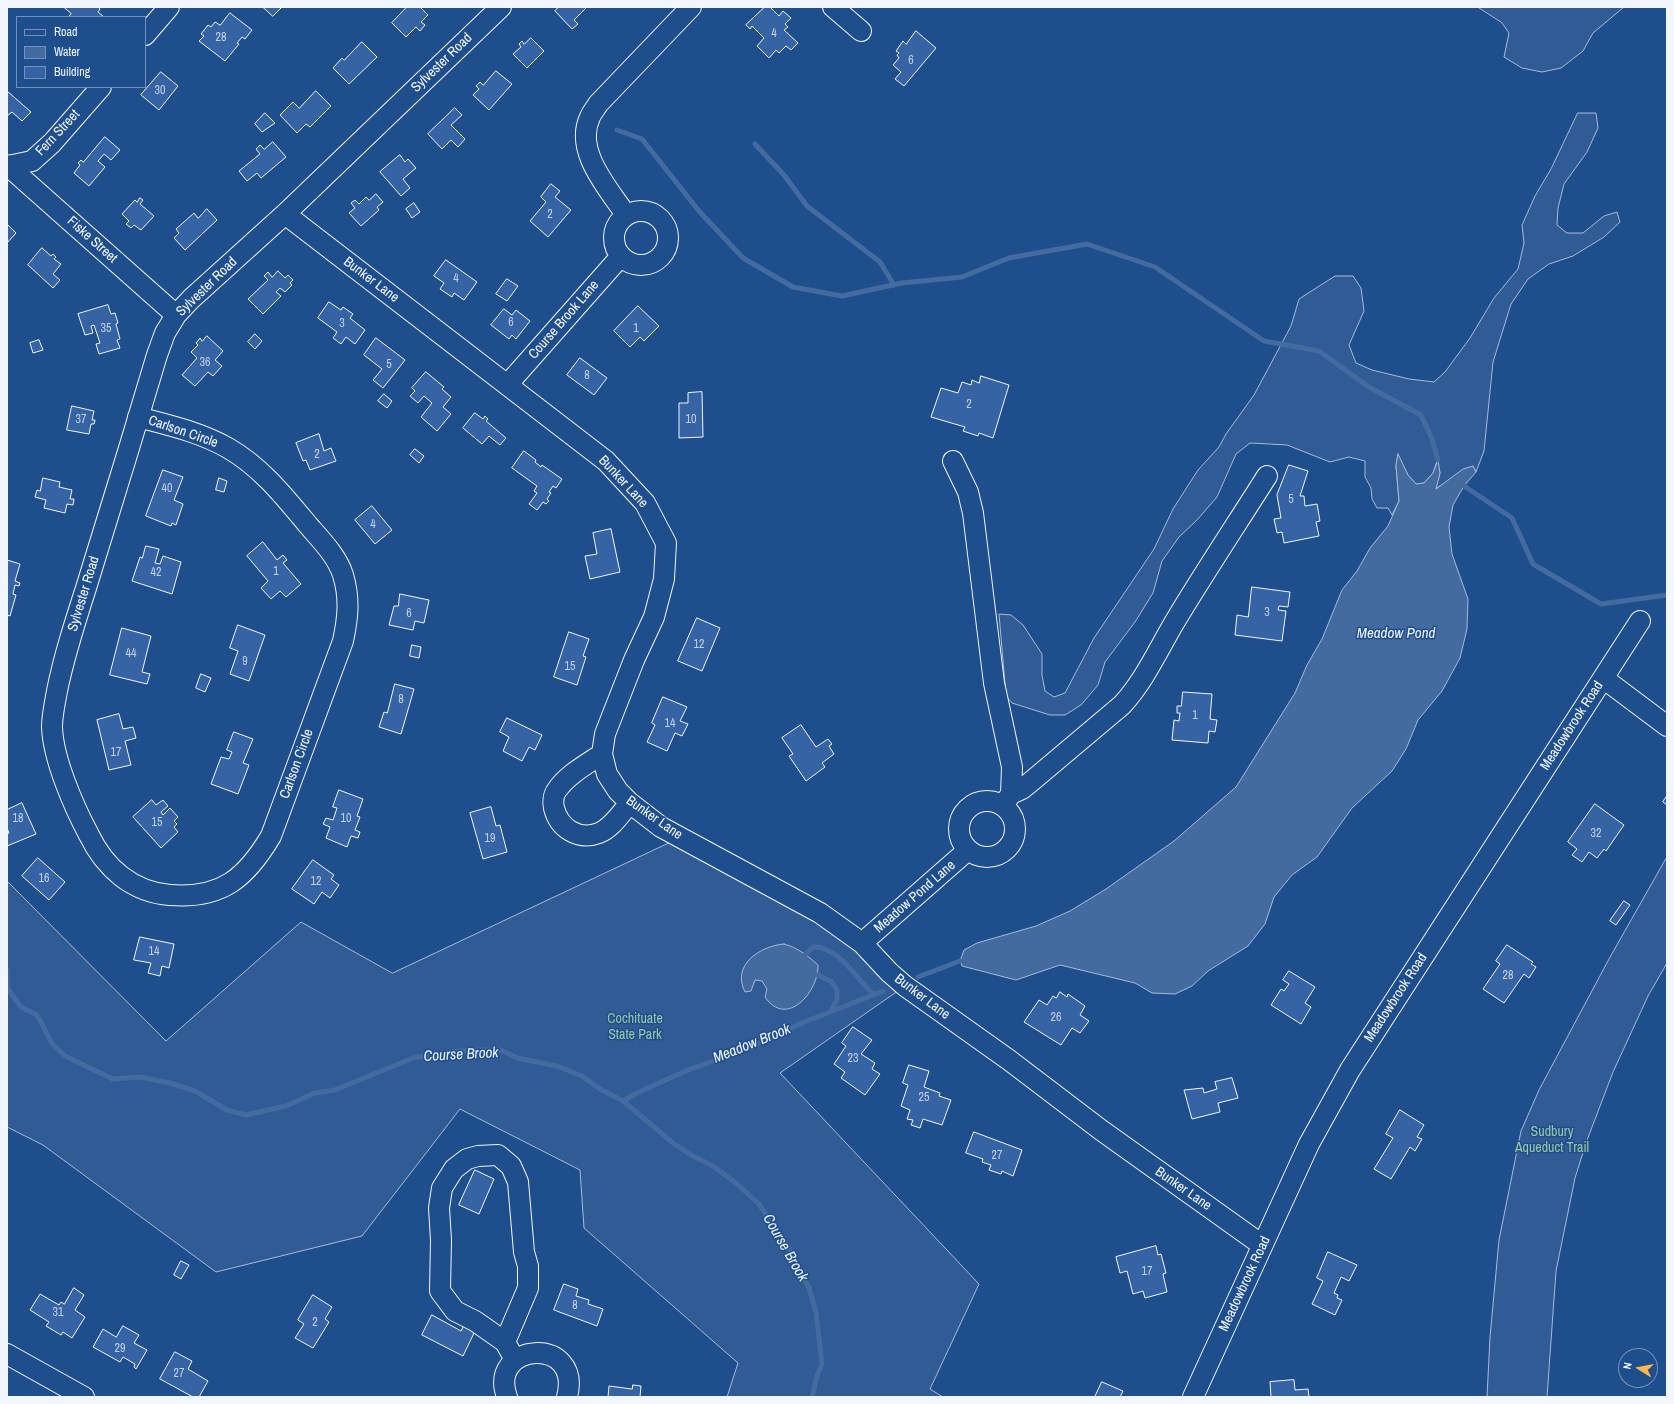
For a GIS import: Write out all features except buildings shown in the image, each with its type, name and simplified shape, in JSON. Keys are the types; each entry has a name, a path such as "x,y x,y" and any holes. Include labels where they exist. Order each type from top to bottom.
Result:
{"street":[{"path":"146,34 169,7"},
{"name":"Sylvester Road","path":"59,684 73,628 157,355 165,333 176,315 191,299 285,214 501,7"},
{"path":"626,215 592,162 587,148 586,133 589,117 598,104 691,7"},
{"path":"833,7 861,31"},
{"name":"Fern Street","path":"8,166 32,161 52,144 100,88"},
{"name":"Fiske Street","path":"8,166 176,315"},
{"path":"642,210 655,214 666,226 668,242 661,257 654,263 645,265 630,263 621,256 615,247 614,239 619,222 626,215 642,210"},
{"name":"Bunker Lane","path":"285,214 508,384 606,461 645,503 666,544 664,579 654,617 634,660 608,727 602,754 608,774 618,791 630,803 661,827 820,913 862,943 889,972 905,986 1009,1060 1101,1130 1262,1245"},
{"name":"Course Brook Lane","path":"508,384 621,256"},
{"name":"Carlson Circle","path":"59,684 52,727 55,746 72,799 93,844 106,864 125,880 147,891 169,895 197,895 220,889 242,876 259,857 271,836 343,641 348,616 348,594 342,573 331,552 272,482 252,463 206,437 138,417"},
{"path":"953,461 961,474 968,492 973,513 994,683 1012,767 1007,800"},
{"path":"1007,800 1122,705 1133,692 1147,672 1174,624 1267,476"},
{"name":"Meadowbrook Road","path":"1193,1397 1309,1144 1350,1070 1640,621"},
{"path":"1603,678 1667,726"},
{"path":"602,754 562,784 555,792 553,803 556,817 564,828 576,834 598,834 607,828 630,803"},
{"name":"Meadow Pond Lane","path":"1007,800 1015,822 1016,834 1009,848 997,856 988,858 973,854 962,842 959,834 959,824 969,807 980,802 1007,800"},
{"name":"Meadow Pond Lane","path":"862,943 968,850"},
{"path":"505,1342 528,1288 528,1266 524,1252 518,1182 512,1166 498,1155 478,1156 467,1159 454,1169 442,1188 439,1208 441,1240 440,1291 454,1311 475,1321 505,1342 515,1360"},
{"path":"507,1397 504,1386 505,1376 509,1367 515,1360 523,1355 533,1352 542,1352 552,1356 565,1369 569,1378 567,1397"},
{"path":"7,1354 84,1397"}],"shaded area":[{"path":"1478,7 1624,7 1593,33 1583,51 1561,68 1542,72 1522,68 1504,57 1509,33 1502,23"},
{"path":"1578,113 1596,113 1598,128 1587,152 1564,184 1558,208 1557,225 1567,233 1583,233 1604,216 1617,212 1620,222 1604,237 1573,256 1549,264 1528,279 1511,304 1493,362 1484,451 1476,472 1473,466 1435,489 1440,473 1437,461 1433,473 1424,483 1416,484 1408,475 1398,455 1396,466 1399,501 1392,515 1388,508 1377,508 1372,499 1371,488 1365,477 1365,461 1349,457 1330,462 1287,445 1250,443 1236,454 1217,497 1197,520 1179,537 1162,561 1153,593 1135,622 1105,662 1098,685 1081,705 1065,715 1050,715 1012,703 1006,696 999,614 1011,615 1023,625 1042,654 1042,675 1045,691 1054,697 1065,693 1094,638 1154,549 1173,509 1198,470 1219,447 1226,434 1254,395 1291,326 1299,299 1335,276 1353,276 1361,288 1364,311 1349,345 1356,363 1372,370 1409,379 1434,382 1445,372 1470,338 1494,298 1518,269 1524,243 1522,225 1535,196 1551,169"},
{"name":"Cochituate State Park","path":"680,838 820,913 905,986 780,1073 979,1284 930,1389 943,1397 727,1397 738,1363 584,1228 580,1170 460,1109 362,1236 216,1272 43,1145 7,1127 7,881 166,1041 301,922 392,973"},
{"name":"Sudbury Aqueduct Trail","path":"1667,857 1667,963 1648,996 1613,1072 1586,1143 1575,1178 1556,1271 1547,1397 1487,1397 1490,1337 1499,1240 1521,1131 1539,1090 1609,959"}],"water":[{"name":"Meadow Pond","path":"1398,454 1408,475 1416,484 1424,483 1433,473 1438,460 1440,473 1436,489 1463,469 1473,466 1476,472 1464,486 1453,505 1449,527 1452,554 1468,599 1467,629 1460,658 1442,691 1418,720 1406,749 1392,771 1352,808 1317,857 1292,875 1274,897 1265,924 1248,946 1208,971 1192,986 1175,994 1152,993 1135,983 1060,965 1016,980 962,966 960,961 964,950 977,943 1036,926 1070,911 1106,889 1174,841 1236,787 1295,693 1307,665 1322,639 1342,590 1357,571 1370,548 1388,526 1399,501 1396,466"},
{"path":"784,944 802,952 818,965 817,975 807,995 800,1003 792,1008 783,1009 774,1006 765,997 767,989 762,981 755,980 751,991 745,992 742,982 742,973 745,965 757,953"}],"waterway":[{"path":"617,130 642,139 699,211 743,258 793,287 842,296 902,283 962,277 1009,258 1087,244 1155,267 1264,341 1319,351 1369,387 1421,415 1432,439 1438,460"},
{"path":"755,144 784,175 807,206 880,262 894,285"},
{"name":"Meadow Brook","path":"1464,486 1512,518 1533,564 1601,604 1667,595"},
{"path":"806,954 813,947 822,948 839,957 874,995"},
{"name":"Meadow Brook","path":"918,977 960,961"},
{"name":"Course Brook","path":"7,969 8,989 21,1007 37,1015 53,1045 65,1056 113,1079 140,1077 170,1083 195,1091 227,1110 246,1115 286,1106 315,1093 335,1090 413,1058 469,1050 501,1050 517,1058 557,1066 582,1076 600,1089 623,1101 673,1143 691,1155 713,1166 737,1184 759,1204 788,1247 809,1288 816,1312 822,1364 817,1376 812,1397"},
{"path":"818,975 832,982 837,990 837,1000 830,1012"},
{"name":"Meadow Brook","path":"623,1101 688,1070 745,1050 802,1023 883,991"}]}
